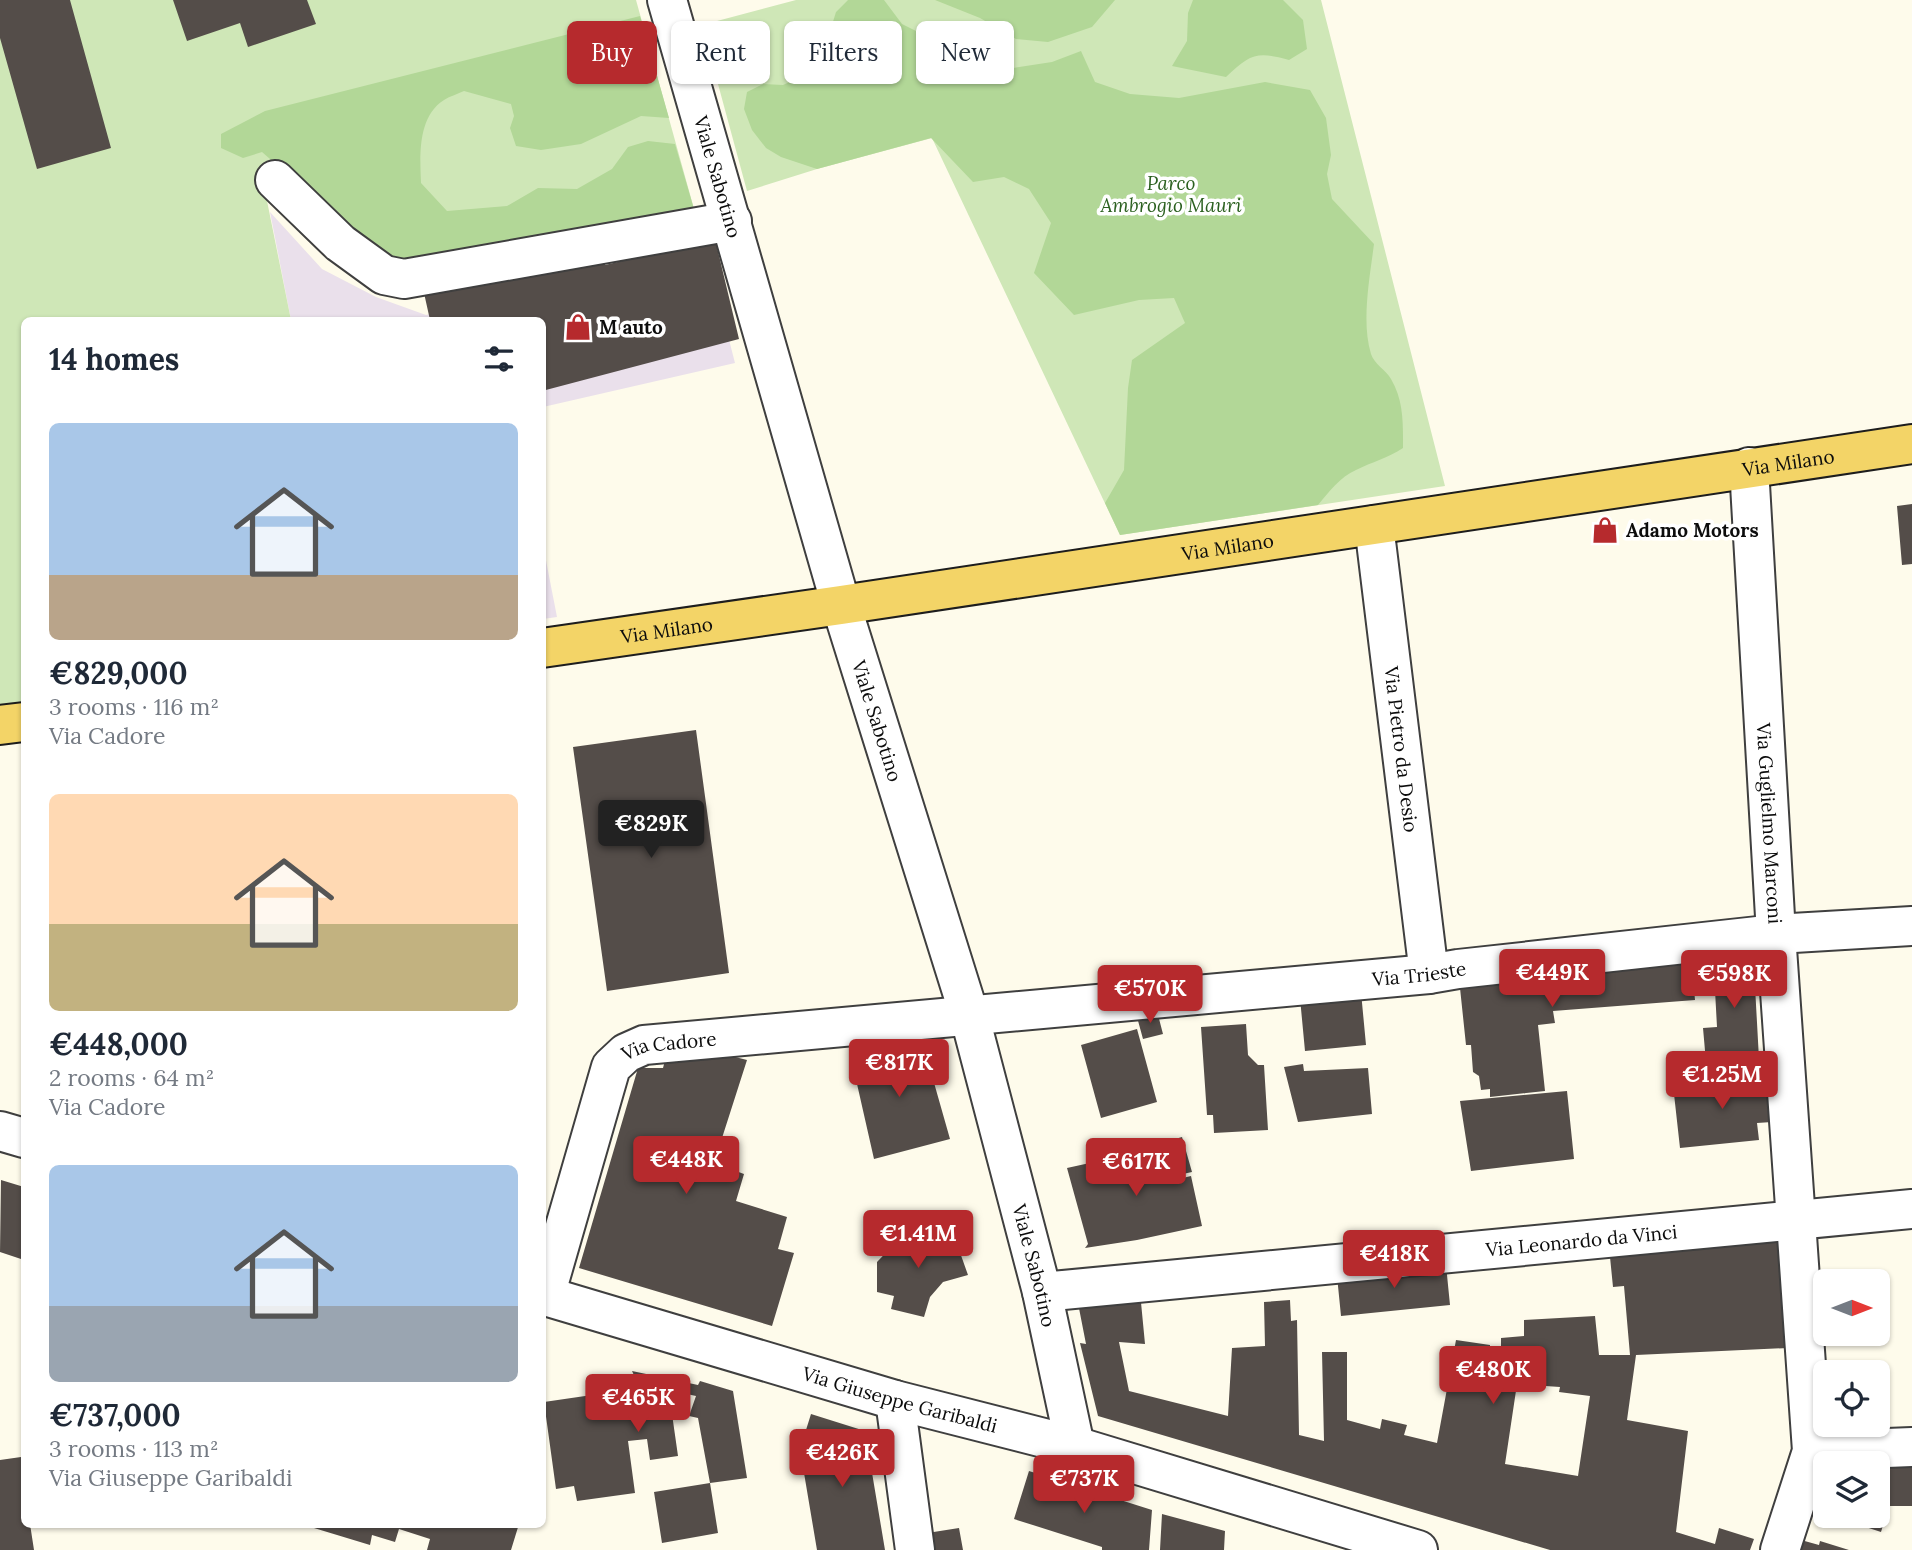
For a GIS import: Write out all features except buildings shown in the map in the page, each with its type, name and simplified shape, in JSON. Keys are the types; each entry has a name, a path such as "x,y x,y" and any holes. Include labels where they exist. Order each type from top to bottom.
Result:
{"main road":[{"name":"Via Milano","path":"546,647 1912,444"},
{"path":"0,725 21,722"}],"street":[{"name":"Viale Sabotino","path":"667,0 841,605 969,1014 1042,1292 1075,1446"},
{"path":"275,180 340,243 384,275 404,279 732,221"},
{"name":"Via Guglielmo Marconi","path":"1749,467 1794,1220 1812,1451 1780,1550"},
{"name":"Via Pietro da Desio","path":"1374,525 1430,974"},
{"name":"Via Trieste","path":"969,1014 1430,974 1776,934 1912,926"},
{"name":"Via Cadore","path":"546,1288 611,1067 626,1053 645,1045 969,1014"},
{"path":"0,1131 21,1137"},
{"name":"Via Leonardo da Vinci","path":"1042,1292 1912,1209"},
{"name":"Via Giuseppe Garibaldi","path":"546,1296 895,1399 1075,1446 1373,1543 1418,1550"},
{"path":"895,1399 915,1550"},
{"path":"1812,1451 1912,1447"}],"shaded area":[{"path":"270,212 322,269 376,297 426,315 706,250 735,363 546,406 546,317 290,317"},
{"path":"546,561 557,617 546,619"}],"green space":[{"path":"0,0 636,0 642,21 567,21 567,84 657,84 657,76 696,216 424,275 265,191 290,317 21,317 21,703 0,706"},
{"name":"Parco Ambrogio Mauri","path":"796,0 1321,0 1445,486 1120,535 932,138 747,191 718,84 770,84 770,21 717,21"},
{"name":"Parco Ambrogio Mauri","path":"848,0 884,0 900,21 833,21 836,12"},
{"path":"935,0 1115,0 1092,27 1048,42 1014,38 1014,21 985,21"},
{"path":"1193,0 1283,0 1303,20 1307,49 1289,60 1254,56 1241,63 1226,77 1172,66 1187,41 1188,13"},
{"path":"640,16 641,21 620,21"},
{"name":"Parco Ambrogio Mauri","path":"902,24 916,31 916,84 1014,84 1014,68 1052,62 1081,51 1095,82 1130,94 1179,98 1265,82 1310,90 1326,118 1331,155 1327,174 1332,199 1374,244 1367,299 1368,341 1373,358 1389,376 1398,396 1402,413 1403,448 1350,473 1335,485 1318,505 1120,535 1105,503 1124,470 1132,360 1185,323 1174,298 1139,300 1074,315 1034,273 1051,223 1029,189 1004,177 973,182 931,138 817,169 781,157 766,148 752,130 744,109 747,92 763,84 902,84"},
{"path":"567,34 567,84 657,84 657,76 669,118 641,116 581,144 541,150 516,146 510,128 514,116 511,104 464,91 444,100 429,116 422,138 421,183 447,211 507,206 538,188 577,189 612,169 628,147 648,141 675,144 696,216 389,263 262,152 243,158 221,148 221,134 265,111"}],"place":[{"name":"M auto","path":"578,327"},
{"name":"Adamo Motors","path":"1605,530"}]}
